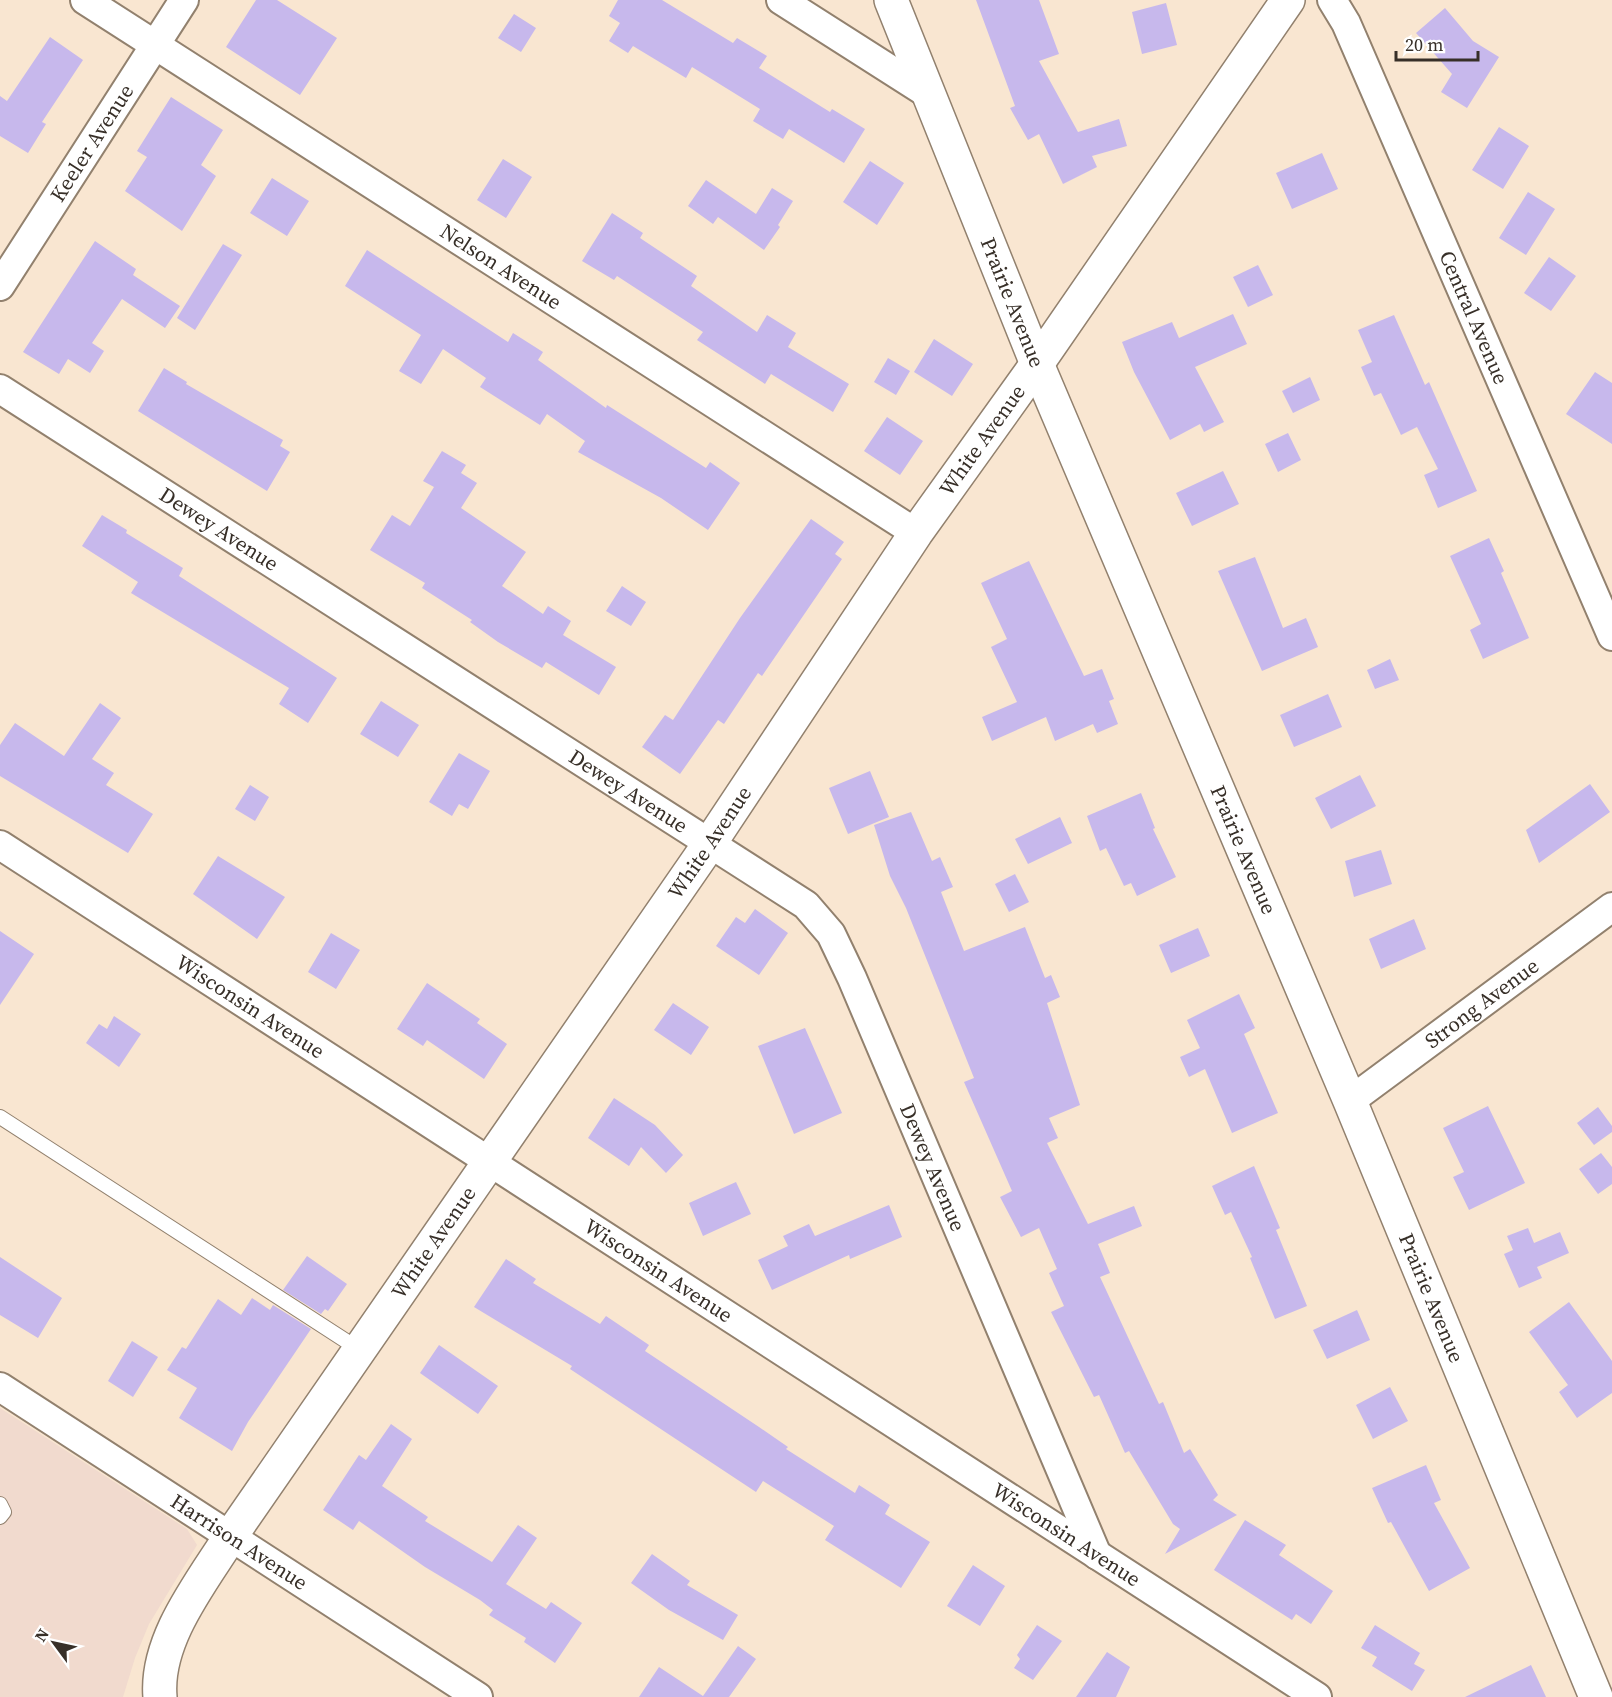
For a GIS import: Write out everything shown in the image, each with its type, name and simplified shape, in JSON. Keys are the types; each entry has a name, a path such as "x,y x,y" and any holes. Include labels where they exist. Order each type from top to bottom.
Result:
{"main road":[{"name":"Prairie Avenue","path":"891,0 1037,364 1174,680 1596,1697"},
{"name":"White Avenue","path":"158,1693 174,1631 230,1537 710,843 916,534 1037,364 1288,0"}],"street":[{"name":"Nelson Avenue","path":"85,0 916,534"},
{"name":"Keeler Avenue","path":"0,286 184,0"},
{"path":"781,0 930,95"},
{"name":"Central Avenue","path":"1332,0 1346,23 1612,636"},
{"name":"Dewey Avenue","path":"0,389 806,905 831,934 857,989 1096,1555"},
{"name":"Wisconsin Avenue","path":"0,845 1317,1697"},
{"name":"Strong Avenue","path":"1350,1101 1612,907"},
{"name":"Harrison Avenue","path":"0,1387 478,1697"}],"lane":[{"path":"0,1117 360,1350"},
{"path":"0,1504 4,1512 0,1517"}],"shaded area":[{"path":"0,1408 187,1529 197,1545 149,1624 123,1697 0,1697"}],"building":[{"path":"256,0 277,0 337,38 300,95 226,47"},
{"path":"618,0 662,0 733,43 737,38 767,56 759,68 830,112 832,109 865,129 844,163 789,129 783,139 753,121 760,109 692,67 686,78 633,46 628,53 609,41 620,23 609,16"},
{"path":"976,0 1039,0 1059,54 1039,61 1078,132 1119,119 1127,146 1092,156 1097,167 1063,184 1039,134 1028,140 1010,108 1015,106"},
{"path":"1166,3 1177,45 1142,54 1132,12"},
{"path":"1445,8 1473,41 1499,57 1467,108 1441,92 1452,74 1416,33"},
{"path":"514,14 536,28 521,52 498,38"},
{"path":"50,37 83,60 42,122 46,124 28,153 0,136 0,96 7,101"},
{"path":"171,97 223,130 201,165 216,176 182,231 125,191 147,157 137,151"},
{"path":"1499,127 1529,146 1503,189 1472,170"},
{"path":"1322,153 1338,189 1292,209 1276,173"},
{"path":"503,159 532,177 506,218 477,200"},
{"path":"870,161 904,183 877,225 843,202"},
{"path":"272,178 309,201 287,236 250,213"},
{"path":"706,180 756,214 772,188 793,201 778,225 780,227 764,250 718,217 713,224 688,206"},
{"path":"1528,192 1555,209 1526,255 1499,238"},
{"path":"612,213 643,233 640,238 697,276 691,286 757,332 767,315 796,333 788,347 849,384 833,412 771,374 765,384 697,340 703,332 617,276 614,280 582,261"},
{"path":"95,241 136,269 133,275 180,306 165,328 122,299 92,343 104,351 90,373 68,359 59,374 23,352"},
{"path":"223,244 242,255 195,330 177,318"},
{"path":"367,250 508,342 513,333 543,352 538,360 606,408 607,405 706,468 710,462 740,483 708,530 661,498 578,452 585,441 547,414 540,425 480,387 486,378 443,349 421,384 399,371 421,335 345,286"},
{"path":"1549,257 1576,276 1551,311 1524,293"},
{"path":"1258,265 1273,295 1248,307 1233,277"},
{"path":"1233,314 1247,344 1195,367 1224,422 1204,432 1200,424 1170,440 1134,372 1122,342 1172,322 1179,338"},
{"path":"1394,315 1425,385 1429,382 1477,491 1438,508 1424,475 1438,469 1417,427 1401,435 1381,393 1374,396 1361,367 1372,362 1358,330"},
{"path":"934,339 973,364 952,396 914,372"},
{"path":"888,358 910,371 896,395 874,382"},
{"path":"164,368 187,382 186,384 283,440 280,446 290,452 267,491 138,411"},
{"path":"1595,372 1612,383 1612,444 1566,414"},
{"path":"1310,377 1320,400 1293,413 1282,391"},
{"path":"887,417 923,441 900,475 864,451"},
{"path":"1288,433 1301,460 1278,472 1265,444"},
{"path":"442,451 466,465 461,473 477,483 461,508 526,552 502,586 543,614 548,606 571,621 563,635 616,667 599,695 546,662 542,668 498,642 470,622 472,620 422,588 425,583 370,550 392,515 410,526 434,487 423,481"},
{"path":"1223,471 1239,504 1192,526 1176,493"},
{"path":"102,515 127,530 126,533 183,568 179,576 337,678 308,723 279,704 289,688 131,593 138,582 82,546"},
{"path":"811,519 844,542 835,554 842,559 762,676 758,673 724,724 718,720 680,774 642,747 665,715 673,720 740,618"},
{"path":"1489,538 1504,571 1501,573 1529,638 1483,659 1470,630 1481,624 1450,556"},
{"path":"1255,557 1283,628 1306,618 1318,647 1262,671 1218,571"},
{"path":"1029,561 1084,676 1102,669 1114,699 1109,701 1118,724 1097,733 1093,724 1055,741 1046,717 992,741 982,717 1017,702 991,647 1007,639 981,583"},
{"path":"622,586 646,602 631,626 606,611"},
{"path":"1390,659 1399,680 1375,689 1367,670"},
{"path":"1328,694 1342,727 1294,747 1280,715"},
{"path":"381,701 419,725 398,757 360,734"},
{"path":"100,703 121,718 92,759 114,773 106,785 153,814 128,853 0,776 0,745 15,723 64,756"},
{"path":"459,753 490,771 468,809 459,804 452,816 429,802"},
{"path":"870,771 889,817 848,834 829,788"},
{"path":"1360,775 1376,806 1331,829 1315,798"},
{"path":"1590,784 1610,812 1539,863 1526,830"},
{"path":"250,785 269,797 255,821 235,809"},
{"path":"1141,793 1155,828 1153,829 1176,877 1137,896 1131,883 1124,886 1106,848 1100,851 1087,816"},
{"path":"911,812 932,861 940,857 953,887 941,892 964,951 1025,927 1045,978 1051,975 1060,997 1047,1003 1080,1105 1049,1118 1058,1138 1047,1143 1088,1224 1134,1206 1142,1226 1098,1244 1110,1273 1100,1277 1159,1404 1163,1402 1184,1453 1190,1449 1218,1495 1213,1500 1237,1515 1165,1554 1180,1529 1173,1524 1129,1451 1125,1453 1099,1395 1094,1397 1051,1312 1064,1306 1049,1273 1057,1269 1039,1228 1021,1237 1000,1197 1012,1191 964,1082 974,1078 906,908 890,876 874,825"},
{"path":"1060,817 1072,843 1028,864 1015,839"},
{"path":"1381,850 1392,884 1354,897 1345,861"},
{"path":"218,856 285,897 257,939 193,894"},
{"path":"1015,874 1029,902 1009,912 995,884"},
{"path":"755,909 788,933 759,975 716,946 736,917 745,923"},
{"path":"1414,919 1426,949 1381,969 1369,939"},
{"path":"1198,928 1210,956 1171,973 1159,945"},
{"path":"0,931 34,954 0,1005"},
{"path":"331,933 360,950 336,989 308,972"},
{"path":"427,983 480,1019 477,1023 507,1044 484,1079 427,1040 423,1046 397,1029"},
{"path":"1239,994 1255,1028 1244,1034 1278,1113 1232,1133 1205,1069 1189,1077 1180,1057 1200,1048 1187,1020"},
{"path":"673,1003 709,1027 691,1055 654,1030"},
{"path":"114,1016 141,1034 119,1067 86,1043 99,1024 107,1029"},
{"path":"805,1028 842,1113 794,1134 758,1046"},
{"path":"614,1098 655,1125 683,1155 666,1173 641,1147 629,1166 588,1138"},
{"path":"1488,1106 1525,1183 1469,1210 1453,1177 1464,1172 1443,1128"},
{"path":"1598,1107 1612,1126 1612,1132 1594,1145 1577,1123"},
{"path":"1601,1153 1612,1167 1612,1184 1598,1194 1579,1169"},
{"path":"1254,1166 1280,1228 1276,1230 1307,1306 1275,1319 1250,1258 1252,1257 1231,1212 1225,1215 1212,1186"},
{"path":"736,1182 751,1214 703,1236 689,1203"},
{"path":"889,1205 902,1237 850,1259 849,1255 772,1290 758,1260 788,1246 783,1236 809,1224 815,1236"},
{"path":"1528,1228 1534,1243 1560,1232 1569,1253 1537,1267 1542,1278 1519,1288 1504,1254 1513,1250 1507,1236"},
{"path":"307,1256 347,1284 328,1311 325,1309 321,1314 283,1290"},
{"path":"0,1257 62,1298 38,1338 0,1315"},
{"path":"506,1259 536,1279 533,1283 600,1324 606,1316 649,1345 645,1351 788,1447 786,1449 855,1493 859,1485 890,1505 885,1514 930,1542 901,1588 825,1540 834,1526 763,1481 756,1492 570,1369 572,1366 474,1307"},
{"path":"252,1298 270,1310 273,1305 311,1329 248,1422 232,1451 179,1418 197,1388 167,1370 182,1347 186,1349 218,1299 241,1315"},
{"path":"1569,1302 1612,1361 1612,1393 1577,1418 1559,1392 1568,1385 1529,1332"},
{"path":"1357,1310 1370,1340 1327,1359 1313,1330"},
{"path":"132,1341 158,1357 133,1397 108,1381"},
{"path":"439,1345 498,1386 478,1414 420,1373"},
{"path":"1390,1387 1408,1421 1373,1439 1356,1405"},
{"path":"391,1424 412,1439 382,1486 428,1517 425,1521 492,1562 518,1525 537,1538 506,1584 546,1609 551,1602 582,1623 555,1663 524,1642 526,1638 489,1615 493,1610 480,1600 425,1567 359,1521 353,1530 323,1510 359,1455 366,1460"},
{"path":"1426,1465 1441,1500 1434,1503 1470,1568 1429,1591 1391,1522 1388,1523 1372,1488"},
{"path":"1245,1520 1286,1545 1279,1555 1333,1591 1311,1624 1296,1614 1292,1620 1214,1570"},
{"path":"652,1554 690,1581 687,1585 738,1615 723,1640 669,1610 631,1583"},
{"path":"973,1565 1005,1586 980,1626 947,1606"},
{"path":"1037,1625 1062,1641 1033,1680 1014,1668 1020,1659 1017,1655"},
{"path":"1375,1625 1420,1653 1414,1664 1425,1670 1412,1691 1372,1666 1377,1657 1361,1648"},
{"path":"738,1646 756,1659 729,1697 639,1697 659,1667 703,1696"},
{"path":"1107,1652 1130,1667 1116,1697 1076,1697"},
{"path":"1531,1665 1546,1697 1465,1697"}]}
